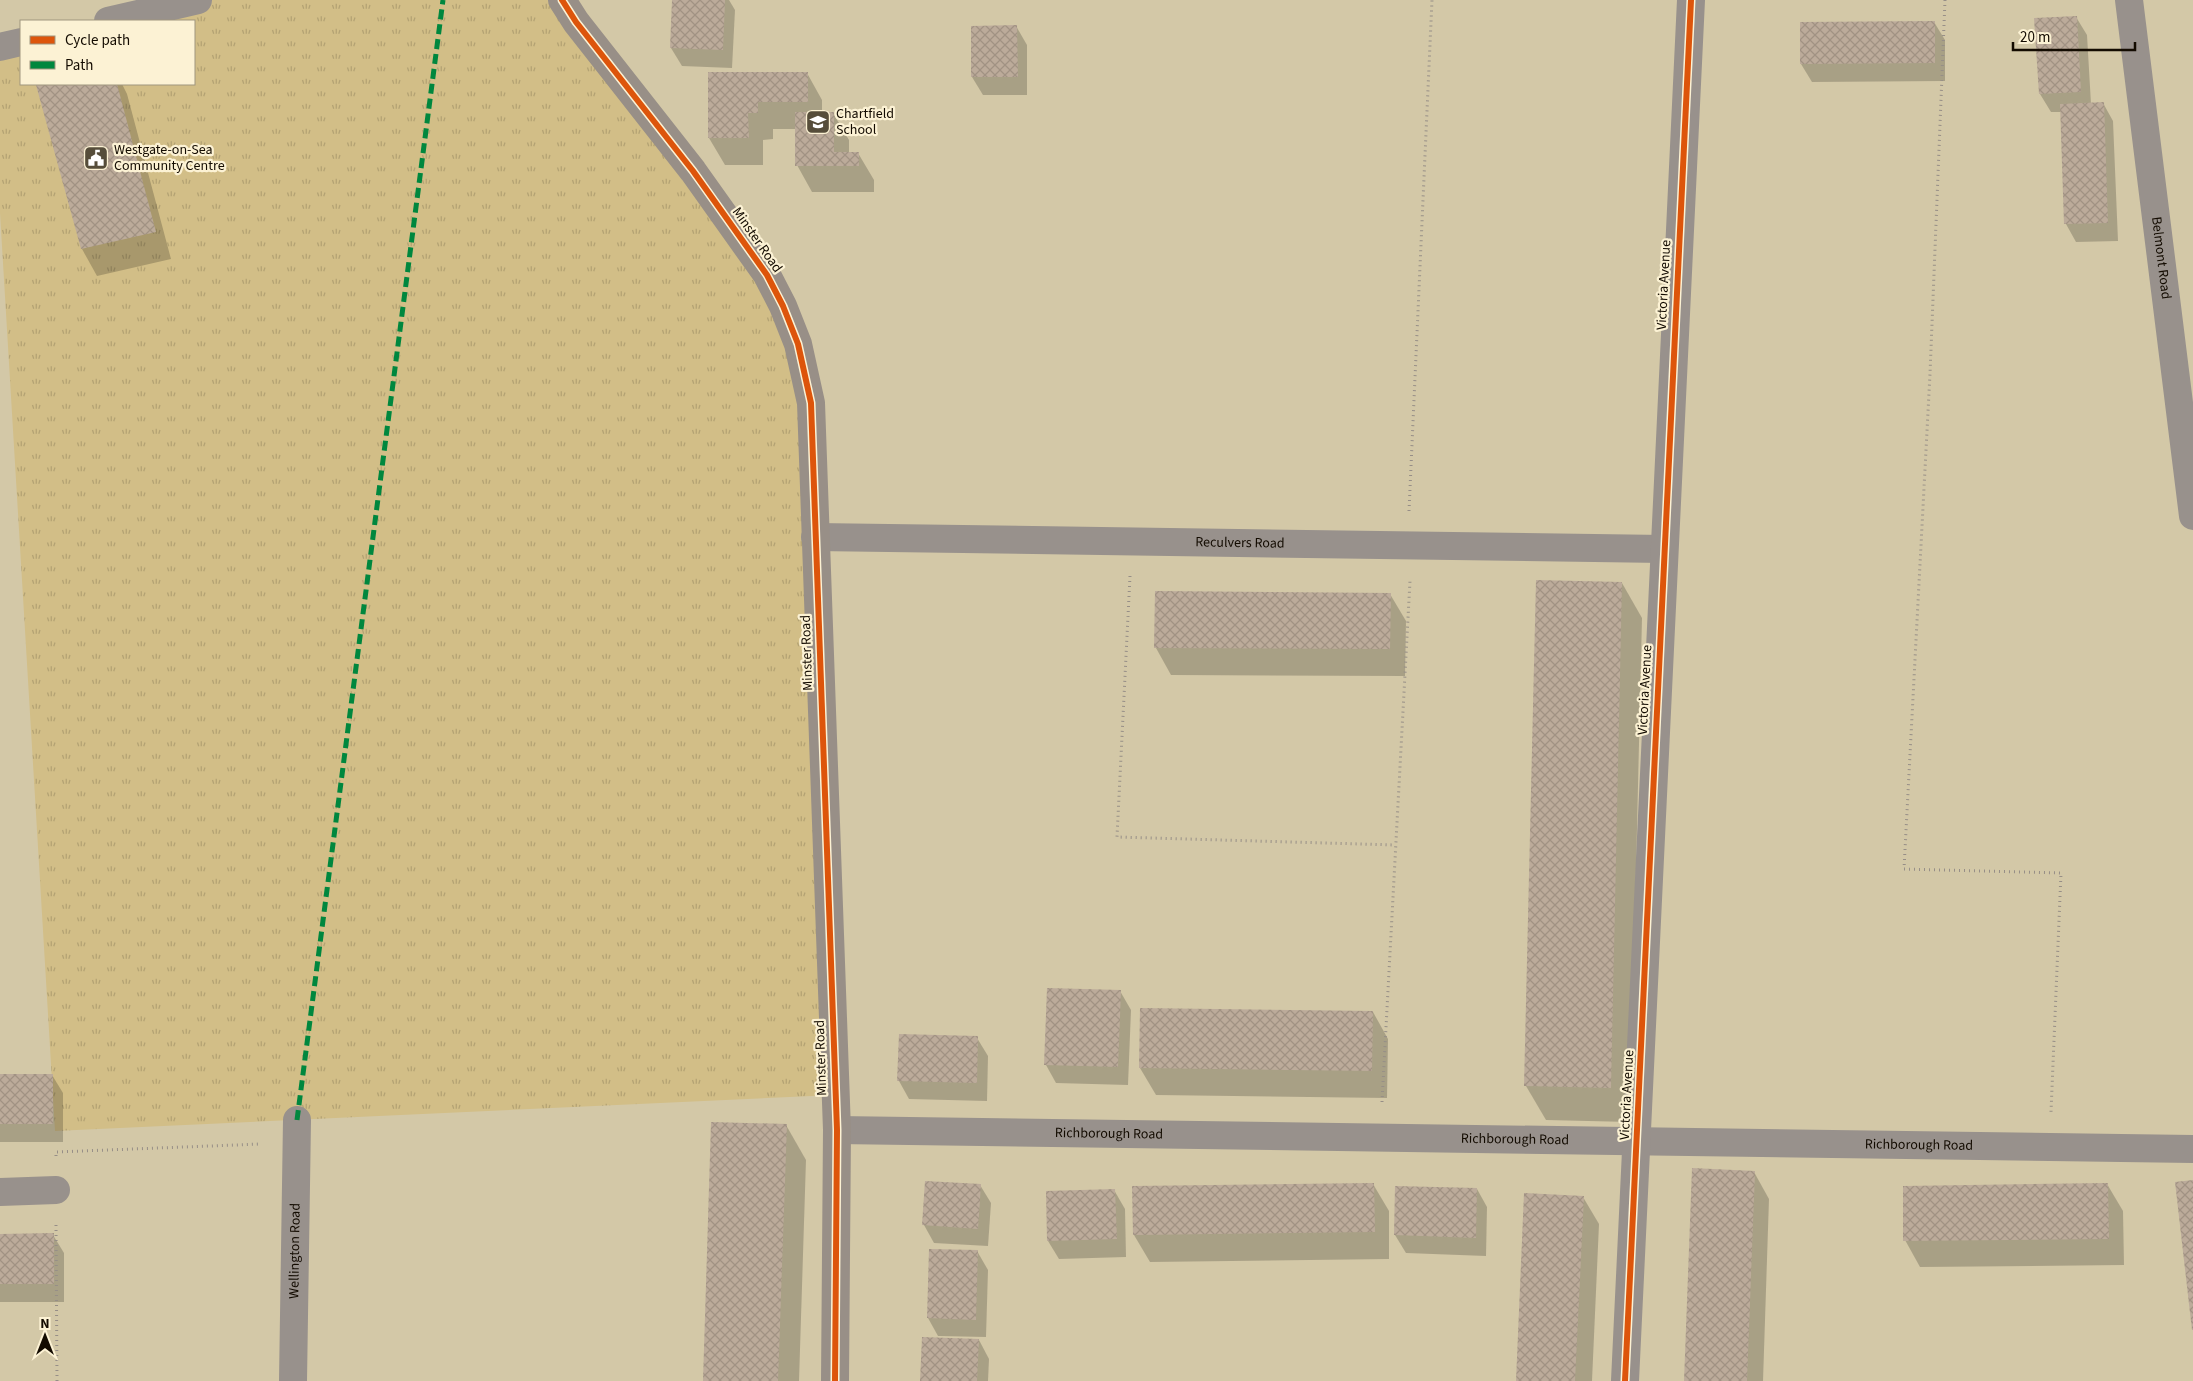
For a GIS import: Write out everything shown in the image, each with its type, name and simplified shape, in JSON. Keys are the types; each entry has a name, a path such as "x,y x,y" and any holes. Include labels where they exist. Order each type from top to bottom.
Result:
{"street":[{"path":"112,20 198,0"},
{"name":"Minster Road","path":"562,0 576,22 693,171 767,275 783,306 798,344 811,403 837,1130 835,1381"},
{"name":"Victoria Avenue","path":"1625,1381 1691,0"},
{"name":"Belmont Road","path":"2129,0 2193,516"},
{"path":"0,46 20,42"},
{"name":"Reculvers Road","path":"815,537 1664,549"},
{"name":"Richborough Road","path":"837,1130 2193,1149"},
{"name":"Wellington Road","path":"293,1381 296,1131"},
{"path":"0,1192 56,1190"}],"path":[{"path":"1380,1138 1410,544 1432,0"},
{"path":"1944,0 1930,374 1904,869 2061,873 2050,1147"},
{"path":"1132,540 1118,837 1396,846"},
{"path":"57,1381 56,1152 296,1131"}],"green space":[{"path":"198,0 562,0 798,344 834,1095 55,1131 0,213 0,47 20,42 20,85 195,85 195,20 112,20"}],"building":[{"path":"672,0 725,0 723,50 670,48"},
{"path":"2077,16 2081,92 2039,94 2034,18"},
{"path":"1935,21 1935,63 1800,64 1800,22"},
{"path":"1017,25 1018,77 971,77 971,26"},
{"path":"708,72 808,72 808,102 758,102 758,113 748,113 749,138 708,138"},
{"name":"Westgate-on-Sea Community Centre","path":"36,85 117,85 156,232 81,249"},
{"path":"2104,102 2108,223 2064,224 2060,104"},
{"path":"795,112 834,112 834,152 859,152 859,166 795,166"},
{"path":"1536,580 1622,582 1611,1088 1524,1086"},
{"path":"1155,591 1391,593 1390,649 1154,648"},
{"path":"1047,988 1121,990 1118,1067 1044,1065"},
{"path":"1140,1008 1373,1011 1372,1071 1139,1068"},
{"path":"899,1034 978,1036 977,1083 897,1081"},
{"path":"0,1074 53,1074 53,1124 0,1124"},
{"path":"711,1122 787,1124 778,1381 703,1381"},
{"path":"1692,1168 1755,1171 1747,1381 1684,1381"},
{"path":"2193,1180 2193,1330 2192,1330 2175,1182"},
{"path":"925,1181 981,1184 978,1229 922,1225"},
{"path":"1374,1183 1375,1232 1133,1235 1132,1186"},
{"path":"2108,1183 2109,1239 1903,1241 1903,1186"},
{"path":"1395,1186 1477,1188 1476,1238 1394,1235"},
{"path":"1115,1189 1117,1239 1047,1241 1046,1191"},
{"path":"1524,1193 1584,1196 1575,1381 1516,1381"},
{"path":"54,1233 54,1284 0,1284 0,1234"},
{"path":"929,1249 978,1250 976,1320 927,1318"},
{"path":"922,1337 979,1339 977,1381 920,1381"}],"marked path":[{"path":"297,1120 443,0"}],"cycle path":[{"path":"562,0 576,22 693,171 767,275 783,306 798,344 811,403 837,1130 835,1381"},
{"path":"1625,1381 1691,0"}],"place":[{"name":"Chartfield School","path":"818,122"},
{"name":"Westgate-on-Sea Community Centre","path":"96,158"}]}
